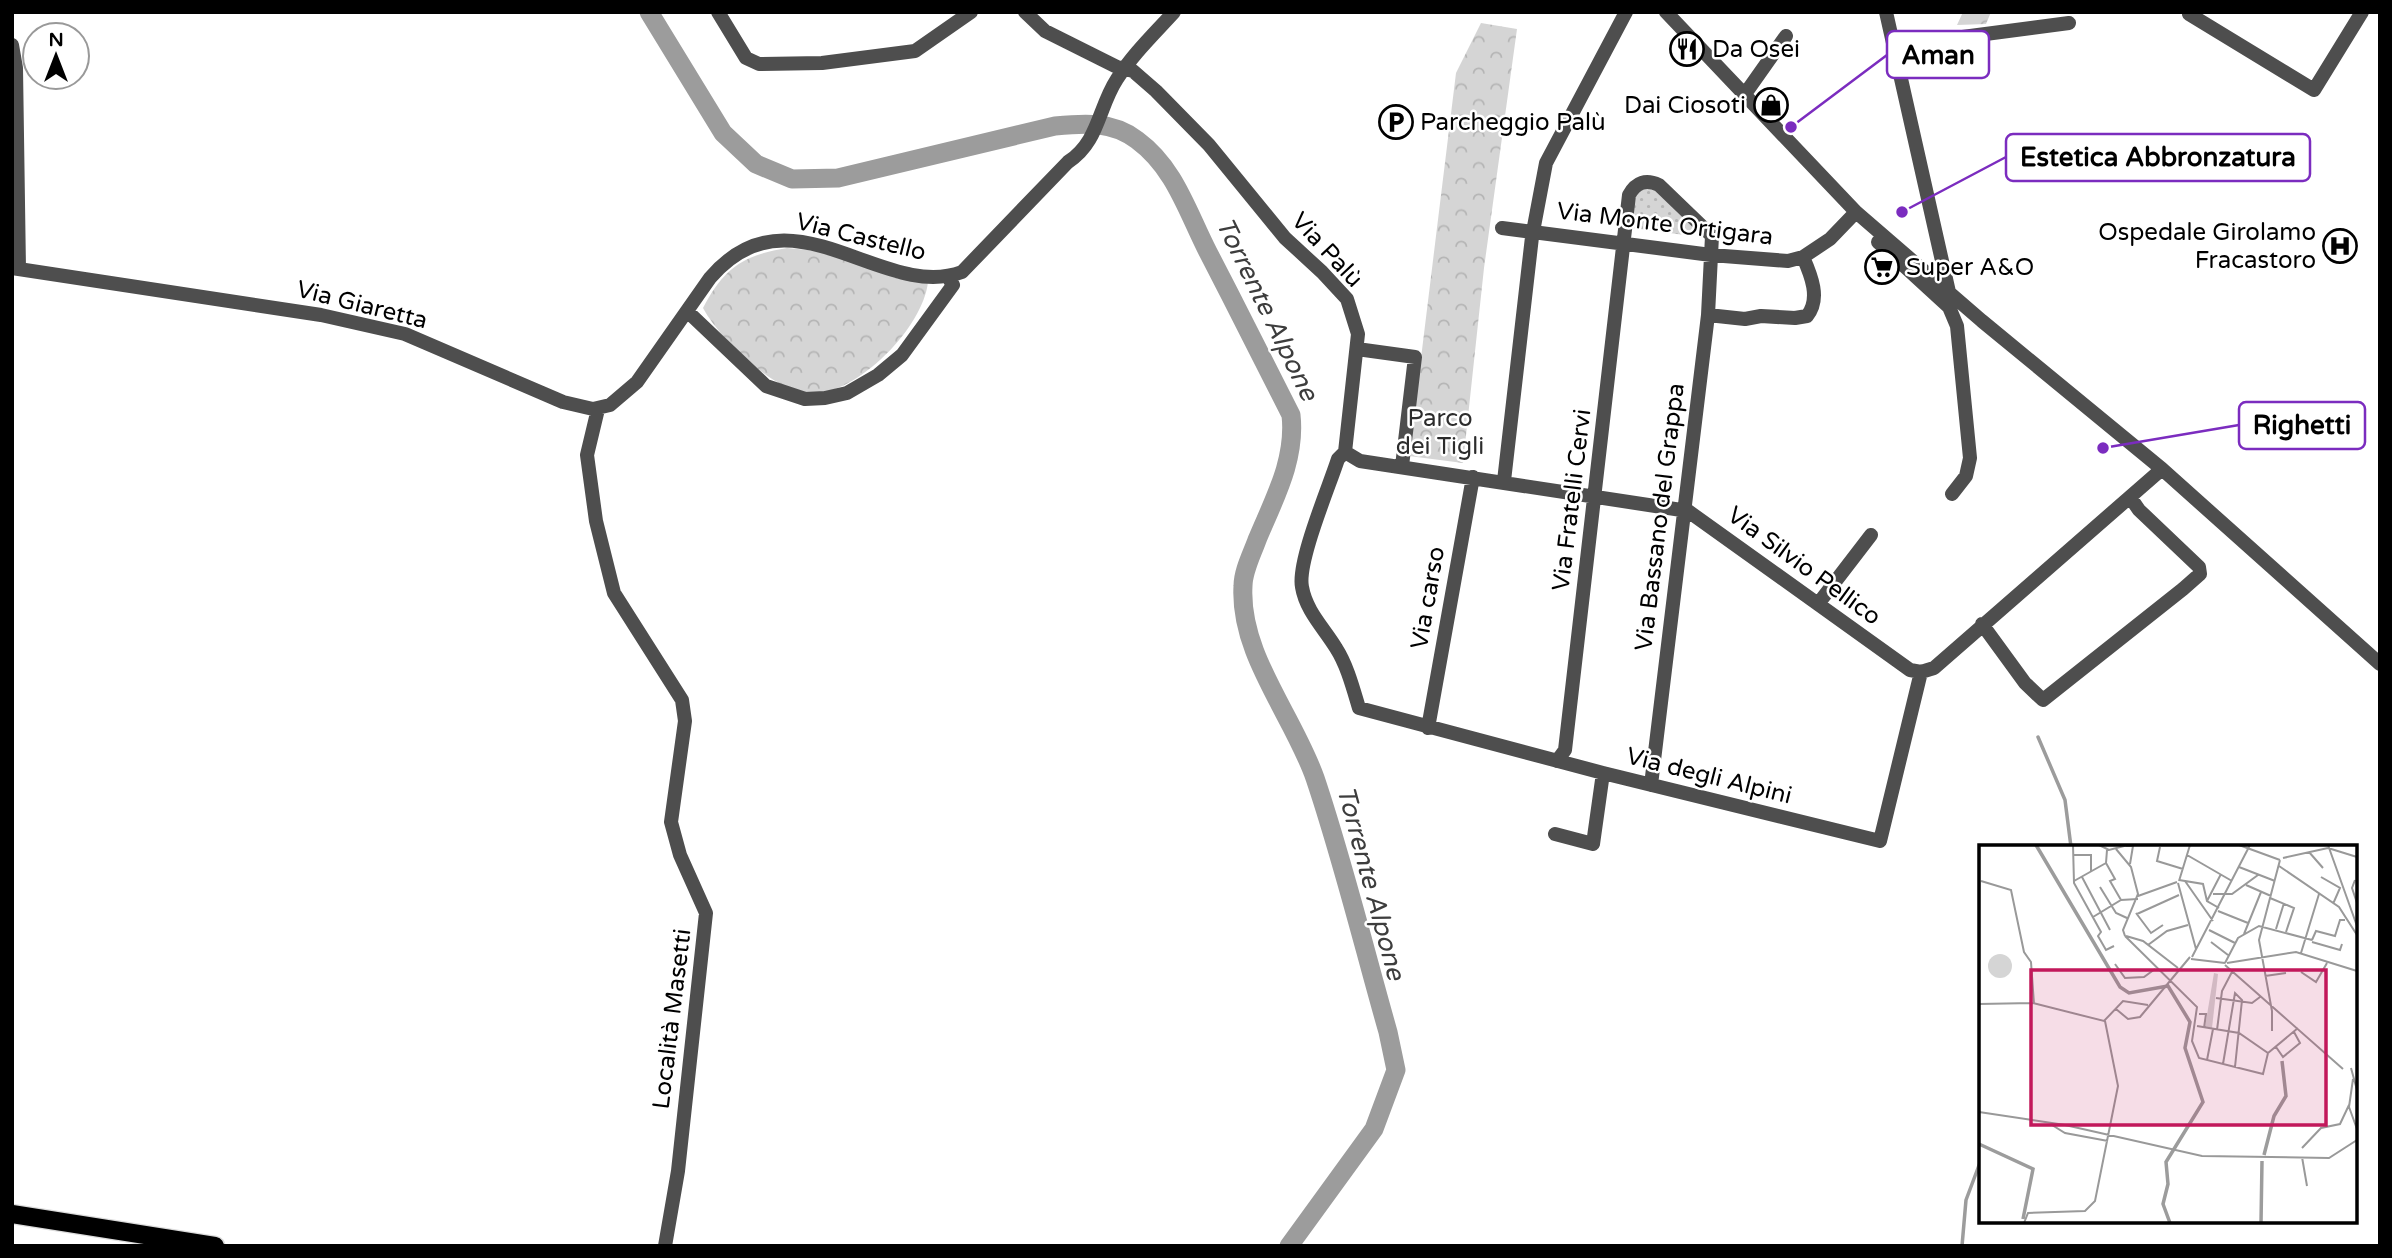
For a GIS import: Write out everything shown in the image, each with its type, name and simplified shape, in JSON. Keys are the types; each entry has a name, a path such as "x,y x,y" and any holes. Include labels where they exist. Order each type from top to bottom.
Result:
{"main road":[{"path":"12,1214 215,1246"},
{"path":"141,1234 157,1246"}],"street":[{"path":"718,12 746,58 759,64 833,62 915,51 971,12"},
{"name":"Via Palù","path":"1026,12 1045,31 1133,71 1177,110 1284,238 1335,285 1352,312 1358,334 1345,452 1338,459 1307,552 1301,573 1301,587 1306,602 1337,649 1359,708"},
{"name":"Via Castello","path":"948,277 953,285 902,355 878,375 847,393 825,398 805,399 765,386 687,311 710,278 731,257 760,243 775,241 846,253 926,277 948,277 962,272 1057,173 1088,147 1108,98 1124,68 1174,12"},
{"path":"1504,481 1546,163 1626,12"},
{"path":"1666,12 1745,94 1853,215 1921,272 1949,300 2162,469 2380,664"},
{"path":"1886,12 1949,300 1958,326 1970,441 1966,476 1952,494"},
{"path":"2189,14 2314,90 2362,12"},
{"path":"1894,46 2069,23"},
{"path":"1745,94 1786,36"},
{"path":"12,45 16,68 16,268"},
{"name":"Via Fratelli Cervi","path":"1558,761 1565,750 1629,195 1641,183 1650,181 1658,185 1709,232 1711,255"},
{"path":"1853,215 1908,256 1921,272"},
{"name":"Via Monte Ortigara","path":"1502,228 1711,255 1788,261 1803,257 1830,239 1853,215"},
{"path":"1921,272 1935,230"},
{"path":"1908,256 1928,252"},
{"name":"Via Bassano del Grappa","path":"1651,785 1707,315 1711,255"},
{"path":"1707,315 1745,319 1761,316 1807,316 1814,304 1813,289 1803,257"},
{"name":"Via Giaretta","path":"16,268 321,315 405,334 563,402 598,409"},
{"path":"598,409 618,400 637,382 687,311"},
{"path":"1357,349 1415,357 1402,466"},
{"name":"Località Masetti","path":"598,409 587,455 596,521 614,593 682,700 685,721 671,822 680,855 706,913 678,1171 665,1246"},
{"name":"Via Silvio Pellico","path":"1345,452 1360,461 1682,509 1910,670 1922,672"},
{"path":"1922,672 1934,668 2162,469"},
{"name":"Via carso","path":"1428,727 1473,477"},
{"path":"1982,624 2025,683 2043,700 2183,589 2200,574 2199,568 2139,510 2130,497"},
{"path":"1818,604 1871,535"},
{"name":"Via degli Alpini","path":"1359,708 1603,774 1876,841 1883,838 1922,672"},
{"path":"1555,834 1593,844 1603,774"}],"green space":[{"path":"1963,12 1991,12 1986,24 1957,25"},
{"name":"Parco dei Tigli","path":"1481,23 1517,29 1484,268 1463,463 1409,456 1456,73"},
{"path":"1650,185 1694,223 1692,236 1632,228 1635,194"},
{"path":"787,248 818,251 928,282 914,319 885,356 848,383 828,391 810,394 780,384 734,348 703,308 719,283 736,266 758,255"}],"waterway":[{"name":"Torrente Alpone","path":"649,12 723,133 756,164 792,179 838,178 1055,126 1088,124 1118,129 1137,140 1161,164 1179,191 1291,415 1292,432 1287,464 1244,574 1244,611 1258,660 1315,778 1353,905 1396,1070 1374,1129 1289,1246"},
{"path":"2038,737 2065,800 2071,845"},
{"path":"1962,1246 1966,1200 1979,1165"}],"place":[{"name":"Da Osei","path":"1687,49"},
{"name":"Dai Ciosoti","path":"1771,105"},
{"name":"Parcheggio Palù","path":"1396,122"},
{"name":"Aman","path":"1791,127"},
{"name":"Estetica Abbronzatura","path":"1902,212"},
{"name":"Ospedale Girolamo Fracastoro","path":"2340,246"},
{"name":"Super A&O","path":"1882,267"},
{"name":"Righetti","path":"2103,448"}]}
